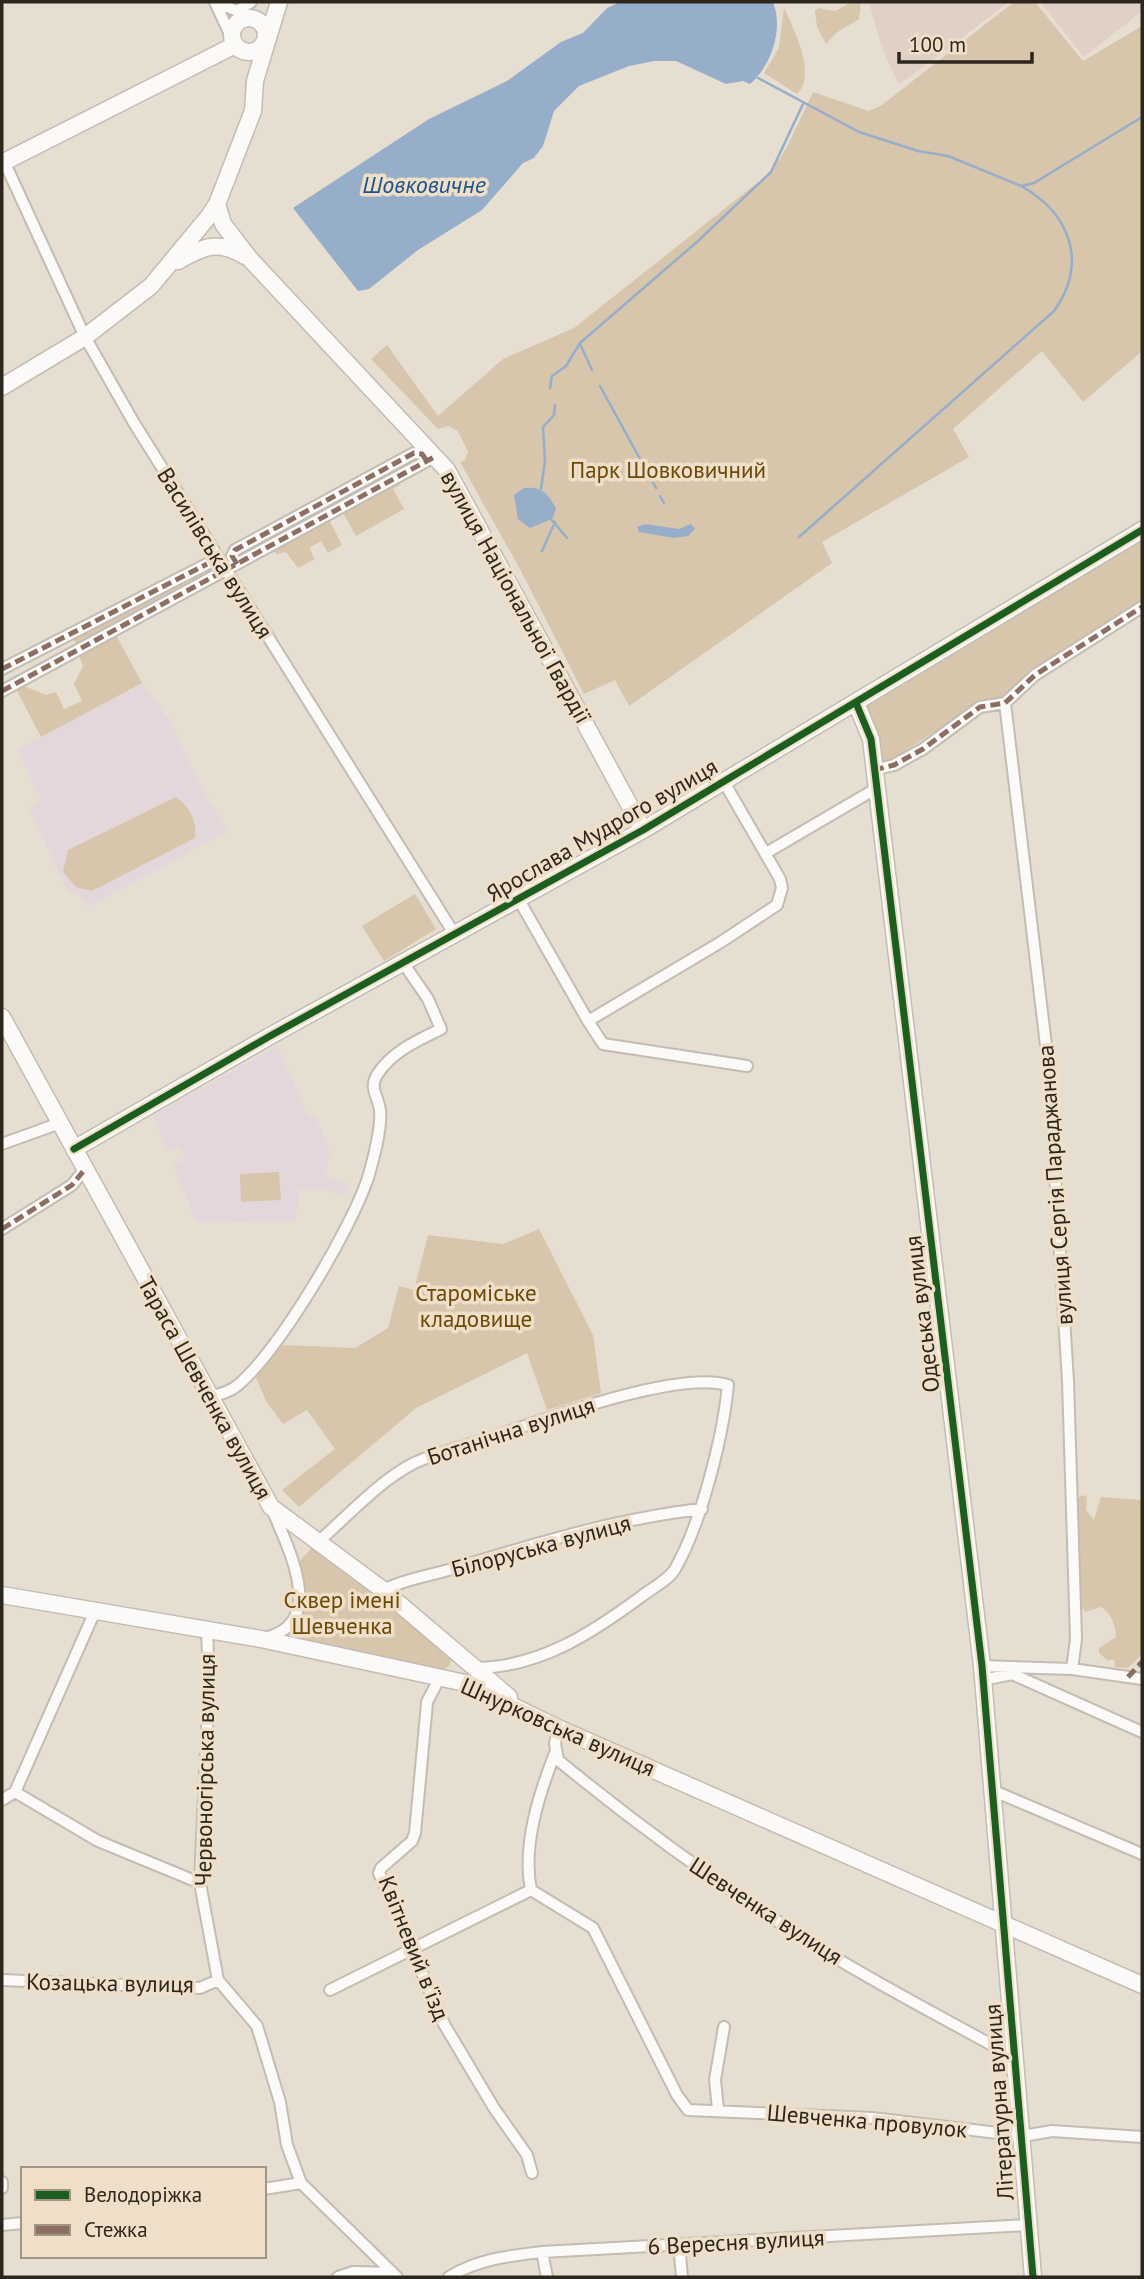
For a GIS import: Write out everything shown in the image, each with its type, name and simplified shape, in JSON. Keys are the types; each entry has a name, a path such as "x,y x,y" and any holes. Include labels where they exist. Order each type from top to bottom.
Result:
{"street":[{"path":"215,2 245,11 263,26 265,40 258,49 251,52 235,44"},
{"path":"215,2 246,66 253,111"},
{"path":"2,387 85,337 151,286 172,264 217,204 253,111 255,81 265,40 279,2"},
{"path":"235,44 233,29 245,11"},
{"path":"3,160 235,44"},
{"name":"Василівська вулиця","path":"3,160 85,337 225,570 455,935"},
{"name":"вулиця Національної Гвардії","path":"217,204 223,224 250,259 427,462 506,575 642,830"},
{"path":"172,264 193,253 218,246 229,247 250,259"},
{"path":"2,691 427,462 422,454 412,454 232,553 237,564"},
{"path":"352,489 358,500"},
{"path":"306,513 312,524"},
{"name":"Ярослава Мудрого вулиця","path":"74,1149 270,1036 642,830 1142,530"},
{"path":"263,536 270,547"},
{"path":"2,669 207,564"},
{"path":"874,769 894,765 923,749 979,707 1005,703 1035,675 1142,607"},
{"name":"Одеська вулиця","path":"856,703 871,738 982,1673 1006,1924"},
{"name":"вулиця Сергія Параджанова","path":"1005,703 1048,1062 1068,1381 1076,1627 1072,1669"},
{"path":"588,1021 721,942 777,905 782,888 766,853 724,782"},
{"path":"766,853 877,788"},
{"path":"519,900 603,1044 747,1066"},
{"path":"209,1397 240,1384 311,1289 368,1178 380,1114 373,1084 376,1076 399,1052 417,1039 441,1029 428,999 404,964"},
{"name":"Тараса Шевченка вулиця","path":"2,1017 271,1507 383,1590 528,1712"},
{"path":"2,1144 60,1124"},
{"path":"2,1229 72,1185 85,1169"},
{"name":"Ботанічна вулиця","path":"319,1541 387,1481 416,1462 591,1405 646,1390 713,1382 729,1385 702,1509"},
{"path":"261,1639 276,1635 286,1627 296,1612 300,1596 300,1578 271,1507"},
{"path":"473,1668 494,1668 532,1660 601,1626 674,1572 702,1509"},
{"name":"Білоруська вулиця","path":"383,1590 409,1578 442,1572 524,1547 664,1513 702,1509"},
{"name":"Шнурковська вулиця","path":"2,1595 261,1639 466,1683 558,1728 1142,1985"},
{"path":"2,1800 15,1792 96,1609"},
{"name":"Червоногірська вулиця","path":"207,1629 209,1685 200,1883 218,1980 257,2026 280,2102 287,2146 301,2183"},
{"path":"982,1673 1072,1669 1142,1679"},
{"path":"982,1673 1012,1674 1142,1732"},
{"name":"Квітневий в'їзд","path":"436,1677 438,1681 428,1702 426,1714 415,1833 412,1841 381,1868 379,1873 444,2024 494,2108 527,2155 532,2173"},
{"path":"330,1990 531,1890 528,1874 539,1795 555,1753 558,1728"},
{"name":"Шевченка вулиця","path":"555,1753 558,1760 624,1815 707,1875 827,1952 1017,2059"},
{"path":"994,1791 1142,1854"},
{"path":"15,1792 98,1841 200,1883"},
{"name":"Шевченка провулок","path":"531,1890 593,1928 677,2095 688,2110 718,2109 872,2118 1024,2136 1052,2131 1142,2137"},
{"name":"Літературна вулиця","path":"1006,1924 1033,2277"},
{"name":"Козацька вулиця","path":"2,1980 200,1988 218,1980"},
{"path":"718,2109 715,2080 724,2027"},
{"path":"2,2182 2,2188"},
{"path":"266,2189 301,2183 395,2275"},
{"path":"2,2225 21,2223"},
{"name":"6 Вересня вулиця","path":"449,2277 465,2267 488,2259 542,2252 1028,2225"},
{"path":"679,2244 682,2277"},
{"path":"542,2252 547,2277"},
{"path":"338,2277 353,2272 395,2275"}],"shaded area":[{"path":"869,2 1009,2 899,85 882,48"},
{"path":"1040,2 1142,2 1142,11 1084,57"},
{"path":"142,683 169,719 197,779 228,831 88,907 76,892 68,892 29,808 41,800 18,749"},
{"path":"278,1046 308,1117 315,1114 330,1153 324,1176 349,1185 345,1196 326,1189 299,1190 295,1221 197,1223 173,1164 185,1159 183,1153 180,1147 168,1152 153,1115"}],"green space":[{"path":"852,2 861,2 859,19 836,33 826,44 817,27 815,11 818,8 835,11"},
{"name":"Парк Шовковичний","path":"1014,2 1035,2 1083,61 1142,26 1141,352 1083,402 1042,351 953,429 969,457 822,542 832,563 629,706 615,680 584,694 520,569 460,462 465,460 468,452 458,431 449,426 438,429 371,359 387,345 438,416 503,359 574,328 771,172 787,147 813,92 869,111 882,105"},
{"path":"784,8 798,39 804,64 803,86 797,94 764,73 779,48"},
{"path":"396,479 400,485 393,489 404,509 356,536 341,509"},
{"path":"327,516 342,545 328,553 321,541 309,548 315,559 298,568 286,552 276,554 272,546"},
{"path":"1142,537 1142,602 1004,698 978,703 896,757 879,763 868,725 866,706 875,698"},
{"path":"207,565 210,570 76,643 73,639"},
{"path":"116,635 142,683 41,737 16,689 24,686 46,695 56,692 64,709 82,701 74,684 83,666 79,655"},
{"path":"176,797 192,815 195,838 92,891 76,887 63,872 68,850"},
{"path":"415,894 436,929 384,961 362,926"},
{"path":"279,1172 281,1200 241,1202 240,1174"},
{"name":"Староміське кладовище","path":"539,1229 593,1335 601,1393 547,1410 527,1353 416,1408 299,1507 282,1490 335,1449 307,1410 283,1424 266,1401 255,1375 283,1345 355,1348 388,1328 399,1286 414,1290 428,1235 503,1244"},
{"path":"1082,1495 1087,1497 1086,1510 1094,1520 1101,1497 1142,1500 1142,1654 1128,1668 1115,1667 1114,1660 1107,1660 1099,1653 1099,1648 1116,1637 1108,1612 1101,1607 1085,1612 1081,1606 1076,1500"},
{"name":"Сквер імені Шевченка","path":"315,1544 452,1657 449,1666 441,1671 295,1639 293,1633 307,1595 299,1562"}],"water":[{"name":"Шовковичне","path":"620,2 773,2 777,24 774,46 764,67 750,84 743,81 726,84 676,61 654,61 629,66 579,86 554,111 543,146 534,158 523,163 482,210 418,250 369,289 358,291 293,208 429,119 507,81 561,42 583,33 607,8"},
{"path":"524,488 536,488 548,495 556,509 552,519 530,528 518,519 514,495"},
{"path":"645,524 679,529 691,524 695,529 688,536 674,538 639,532 637,527"}],"waterway":[{"path":"758,78 859,132 918,151 948,156 1021,186 1034,183 1142,117"},
{"path":"550,388 552,376 566,366 580,343 698,241 771,172 803,104"},
{"path":"799,537 1054,311 1070,275 1072,258 1069,241 1052,211 1038,197 1021,186"},
{"path":"580,344 592,370"},
{"path":"600,386 656,488"},
{"path":"541,489 545,461 543,427 554,415 555,405"},
{"path":"660,496 664,503"},
{"path":"551,519 567,538"},
{"path":"542,551 555,522"}],"marked path":[{"path":"237,564 232,556 235,550 414,453 422,454 427,461"},
{"path":"2,691 436,456"},
{"path":"2,669 207,564"},
{"path":"874,770 894,765 923,749 980,707 1005,703 1035,675 1142,607"},
{"path":"2,1229 72,1185 85,1169"},
{"path":"1128,1677 1142,1662"}],"cycle path":[{"path":"74,1149 270,1036 643,830 1142,530"},
{"path":"856,703 871,739 982,1666 1033,2277"}]}
